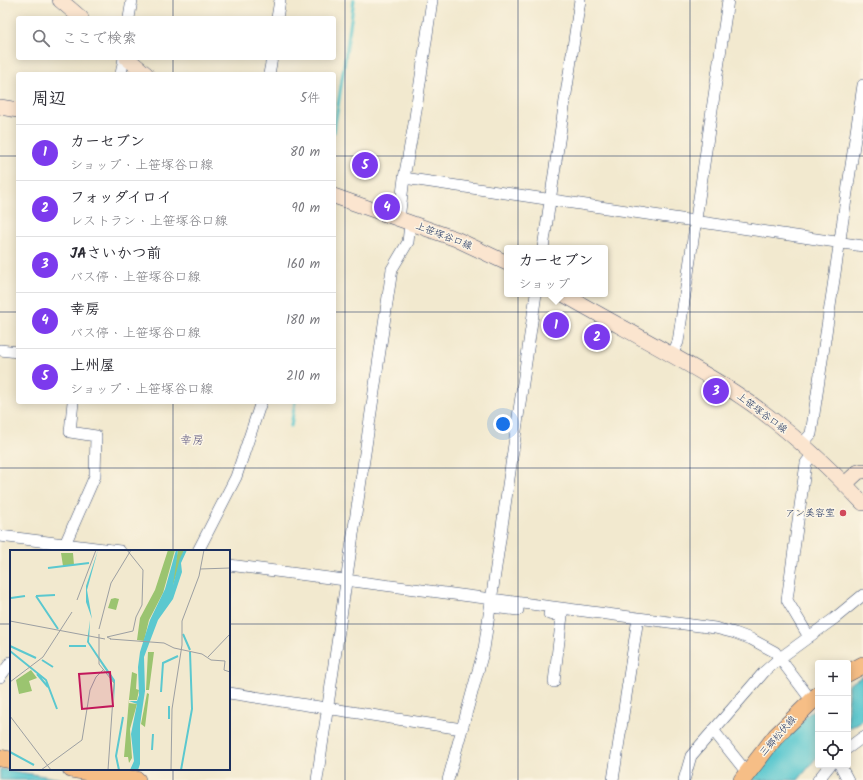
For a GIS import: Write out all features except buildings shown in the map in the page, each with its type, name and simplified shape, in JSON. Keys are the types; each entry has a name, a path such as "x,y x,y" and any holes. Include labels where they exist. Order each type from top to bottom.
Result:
{"main road":[{"path":"60,0 79,16"},
{"path":"130,60 144,72"},
{"path":"0,107 16,110"},
{"name":"上笹塚谷口線","path":"336,197 456,239 504,262"},
{"name":"上笹塚谷口線","path":"568,297 735,392 802,444 863,503"},
{"path":"844,484 858,472 863,471"},
{"path":"851,671 863,664"},
{"name":"三郷松伏線","path":"745,777 776,736 815,698"},
{"path":"0,758 10,760"},
{"path":"80,770 133,777"}],"street":[{"path":"129,16 132,0"},
{"path":"278,16 280,0"},
{"path":"318,780 392,269 408,242 405,221 404,178 414,124 432,0"},
{"path":"543,245 580,0"},
{"path":"672,355 678,342 728,0"},
{"path":"121,72 124,60"},
{"path":"269,72 272,60"},
{"path":"802,444 811,434 863,85"},
{"path":"404,178 863,246"},
{"path":"448,780 484,649 536,297"},
{"path":"0,350 16,352"},
{"path":"64,548 92,485 96,466 96,436 70,432 73,404"},
{"path":"198,550 240,466 260,404"},
{"path":"809,637 787,600 806,463 813,454"},
{"path":"0,536 64,548 101,550"},
{"path":"230,565 346,580 491,603 546,610 638,618 715,628 735,633 769,648 780,658 815,698"},
{"path":"684,780 691,756 764,672 780,658 863,595"},
{"path":"546,610 562,616 554,682"},
{"path":"613,780 638,618"},
{"path":"0,677 10,663"},
{"path":"230,693 462,729"},
{"path":"713,730 745,777"},
{"path":"851,746 863,737"},
{"path":"818,780 828,768"},
{"path":"842,768 848,780"}],"water":[{"path":"863,676 863,720 851,727 851,696 851,683"},
{"path":"815,709 815,760 798,780 751,780 808,714"},
{"path":"0,769 69,780 0,780"}],"waterway":[{"path":"336,119 354,0"},
{"path":"291,426 295,404"}],"place":[{"name":"上州屋","path":"365,165"},
{"name":"幸房","path":"387,207"},
{"name":"カーセブン","path":"556,325"},
{"name":"フォッダイロイ","path":"597,337"},
{"name":"JAさいかつ前","path":"716,391"},
{"name":"アン美容室","path":"843,513"}],"district":[{"name":"幸房","path":"192,440"}]}
